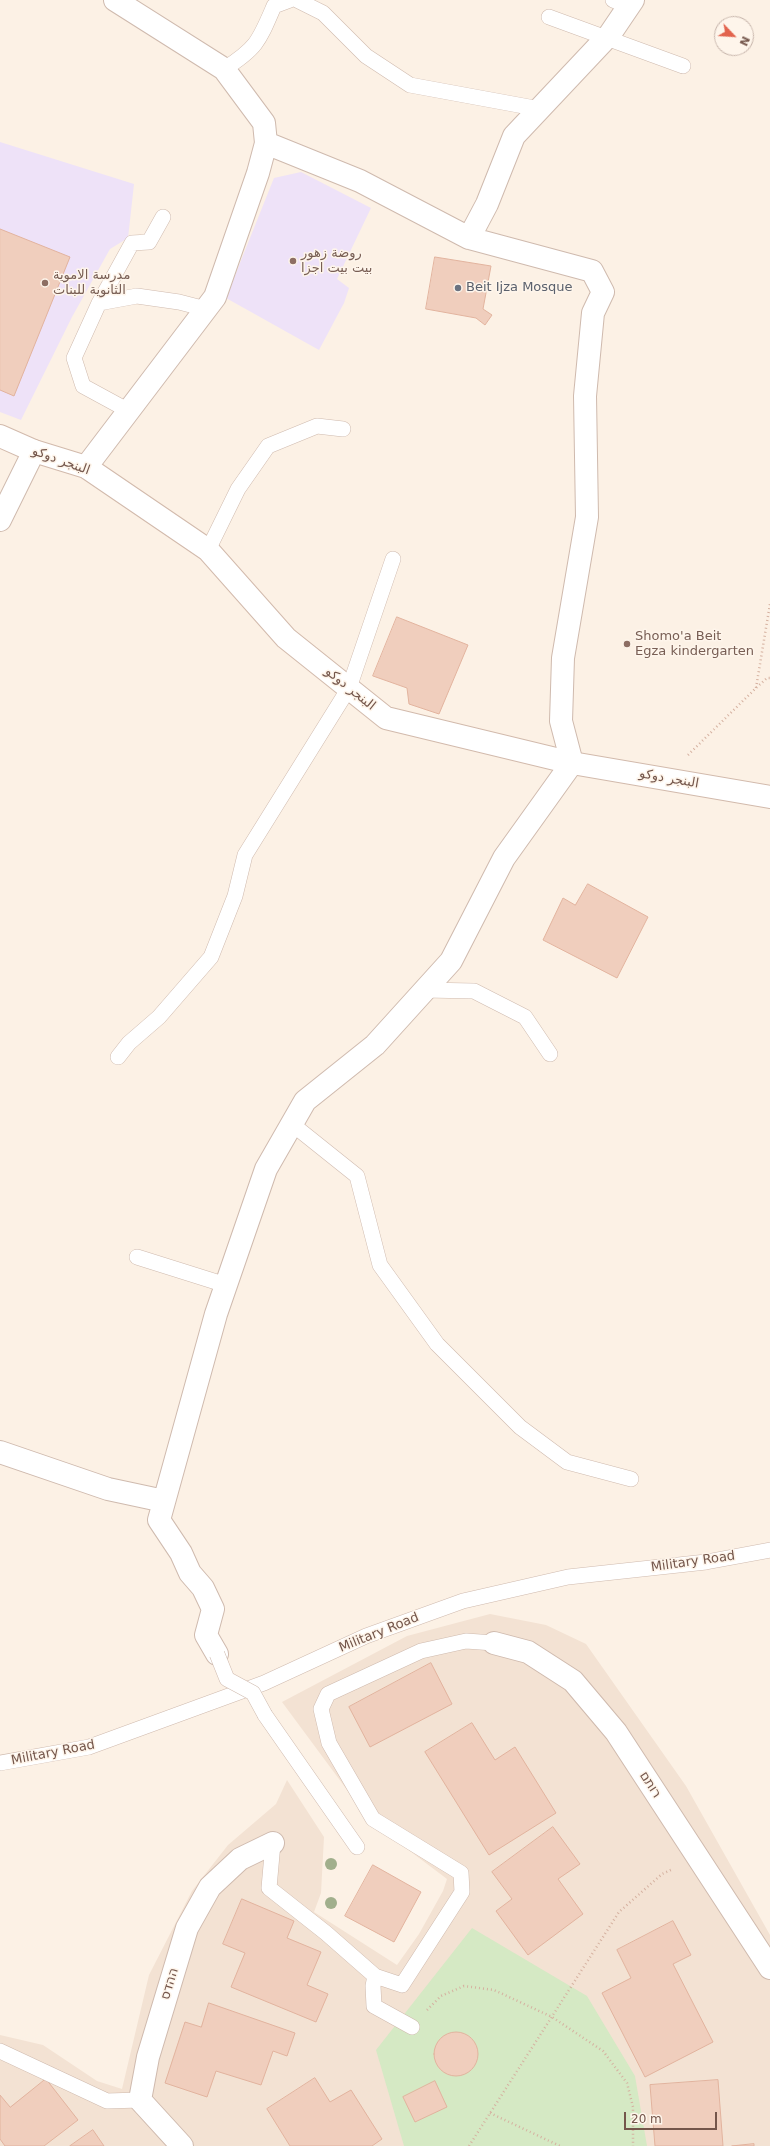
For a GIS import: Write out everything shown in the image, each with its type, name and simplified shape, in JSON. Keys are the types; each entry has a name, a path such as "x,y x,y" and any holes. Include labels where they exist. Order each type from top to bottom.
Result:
{"street":[{"path":"86,467 215,297 258,173 266,143 264,123 224,69 115,0"},
{"path":"469,238 487,204 514,136 606,38 625,2"},
{"path":"217,1654 206,1634 212,1609 203,1588 190,1573 180,1552 159,1520 216,1314 266,1169 305,1101 375,1045 451,961 504,858 572,763 561,721 563,658 587,517 585,396 593,313 603,292 592,271 469,238 360,181 266,143"},
{"name":"البنجر دوكو","path":"1,439 86,467 208,550 286,638 386,718 572,763 770,797"},
{"path":"0,520 34,451"},
{"path":"0,1452 108,1489 164,1501"},
{"name":"רותם","path":"494,1643 528,1652 573,1681 616,1732 770,1968"},
{"name":"ההדס","path":"140,2100 148,2057 187,1928 210,1887 240,1859 273,1843"},
{"path":"140,2100 182,2146"}],"lane":[{"path":"224,69 244,56 259,40 274,6 290,0"},
{"path":"297,0 323,13 366,56 410,84 540,109"},
{"path":"549,17 683,66"},
{"path":"129,411 83,386 74,358 99,302 132,243 149,242 163,216"},
{"path":"99,302 137,296 178,302 206,309"},
{"path":"208,550 238,489 268,446 317,426 344,428"},
{"path":"118,1057 129,1043 159,1017 211,957 235,896 245,855 349,688 393,559"},
{"path":"425,990 474,991 500,1004 525,1017 550,1054"},
{"path":"292,1124 357,1176 380,1265 437,1344 520,1427 567,1462 632,1479"},
{"path":"137,1257 226,1285"},
{"name":"Military Road","path":"0,1763 89,1747 264,1683 366,1636 463,1601 568,1577 706,1562 770,1550"},
{"path":"273,1843 269,1888 326,1933 375,1976 402,1985 462,1892 461,1873 373,1819 329,1743 321,1709 328,1694 421,1651 466,1641 494,1643"},
{"path":"217,1654 227,1679 253,1693 265,1715 357,1847"},
{"path":"375,1976 373,1986 374,2006 412,2027"},
{"path":"0,2051 107,2100 140,2100"}],"path":[{"path":"756,688 770,604"},
{"path":"666,778 718,724 767,678 770,678"},
{"path":"469,2146 619,1912 662,1874 698,1858"},
{"path":"412,2027 440,1996 464,1986 494,1990 552,2017 602,2051 627,2083 633,2107 633,2146"},
{"path":"490,2112 560,2146"}],"shaded area":[{"name":"مدرسة الاموية الثانوية للبنات","path":"0,142 134,184 128,238 110,249 72,317 21,420 0,412"},
{"name":"روضة زهور بيت بيت اجزا","path":"301,172 371,208 337,279 349,288 344,303 319,350 226,298 274,178"},
{"path":"490,1614 546,1625 586,1644 686,1786 770,1935 770,2146 0,2146 0,2035 43,2045 97,2081 122,2089 149,1975 192,1891 228,1845 276,1804 287,1780 324,1837 321,1893 314,1912 397,1965 419,1934 443,1891 447,1879 370,1821 282,1702 407,1636"}],"green space":[{"path":"472,1928 587,1996 635,2076 647,2146 404,2146 376,2050"}],"building":[{"path":"0,229 70,257 14,396 0,390"},
{"name":"Beit Ijza Mosque","path":"435,257 491,266 483,309 492,315 485,325 476,318 426,309"},
{"path":"397,617 468,645 439,714 409,704 407,688 373,676"},
{"path":"588,884 648,917 617,978 543,940 563,898 575,905"},
{"path":"431,1663 452,1704 370,1747 349,1707"},
{"path":"472,1723 495,1760 515,1747 556,1813 489,1855 425,1752"},
{"path":"553,1827 580,1864 558,1879 583,1914 528,1955 496,1911 512,1899 492,1872"},
{"path":"373,1865 421,1892 394,1942 345,1916"},
{"path":"242,1899 294,1921 287,1938 321,1952 307,1985 328,1994 316,2022 231,1987 245,1953 223,1944"},
{"path":"673,1921 691,1955 673,1964 713,2042 645,2077 602,1993 631,1978 617,1950"},
{"path":"209,2003 295,2033 287,2056 273,2051 261,2085 216,2071 207,2097 165,2083 185,2022 201,2027"},
{"path":"460,2032 465,2033 472,2038 477,2045 477,2063 472,2070 465,2075 452,2076 447,2075 440,2070 435,2063 434,2050 435,2045 440,2038 447,2033"},
{"path":"315,2078 330,2102 351,2090 382,2139 372,2146 290,2146 267,2109"},
{"path":"46,2079 78,2120 44,2146 5,2146 0,2139 0,2095 10,2107"},
{"path":"718,2080 723,2146 655,2146 650,2085"},
{"path":"435,2081 447,2107 415,2122 403,2097"},
{"path":"93,2130 104,2146 70,2146"},
{"path":"754,2144 754,2146 732,2146"}],"place":[{"name":"روضة زهور بيت بيت اجزا","path":"293,261"},
{"name":"مدرسة الاموية الثانوية للبنات","path":"45,283"},
{"name":"Beit Ijza Mosque","path":"458,288"},
{"name":"Shomo'a Beit Egza kindergarten","path":"627,644"}]}
